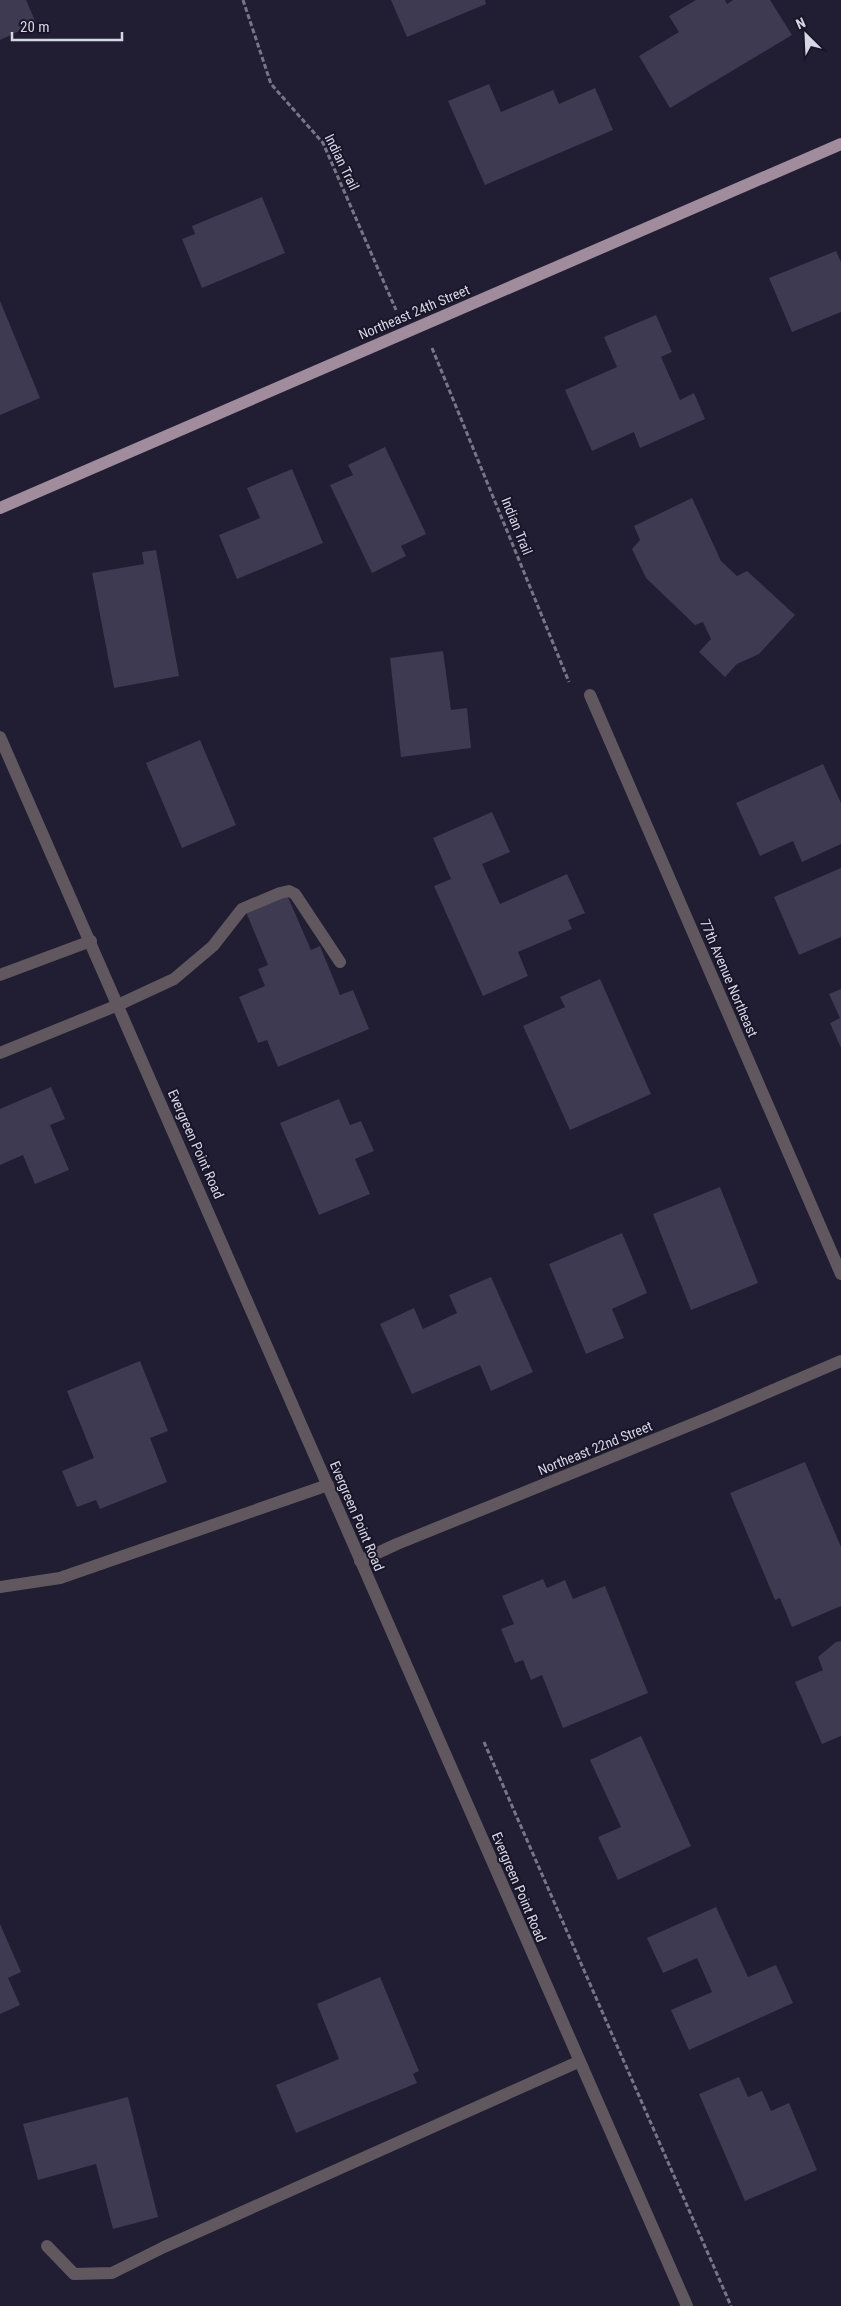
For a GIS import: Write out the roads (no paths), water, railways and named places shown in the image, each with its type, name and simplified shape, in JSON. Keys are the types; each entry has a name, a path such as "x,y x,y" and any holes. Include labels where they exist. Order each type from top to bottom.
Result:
{"main road":[{"name":"Northeast 24th Street","path":"0,508 841,144"}],"street":[{"name":"77th Avenue Northeast","path":"590,695 841,1274"},
{"name":"Evergreen Point Road","path":"0,737 91,941 578,2062 687,2306"},
{"path":"0,1053 118,1005 174,979 213,946 242,909 288,891 295,894 302,903 340,962"},
{"path":"0,975 91,941"},
{"name":"Northeast 22nd Street","path":"360,1561 397,1544 710,1418 841,1361"},
{"path":"0,1587 60,1578 328,1485"},
{"path":"46,2246 74,2274 112,2274 164,2247 578,2062"}]}
